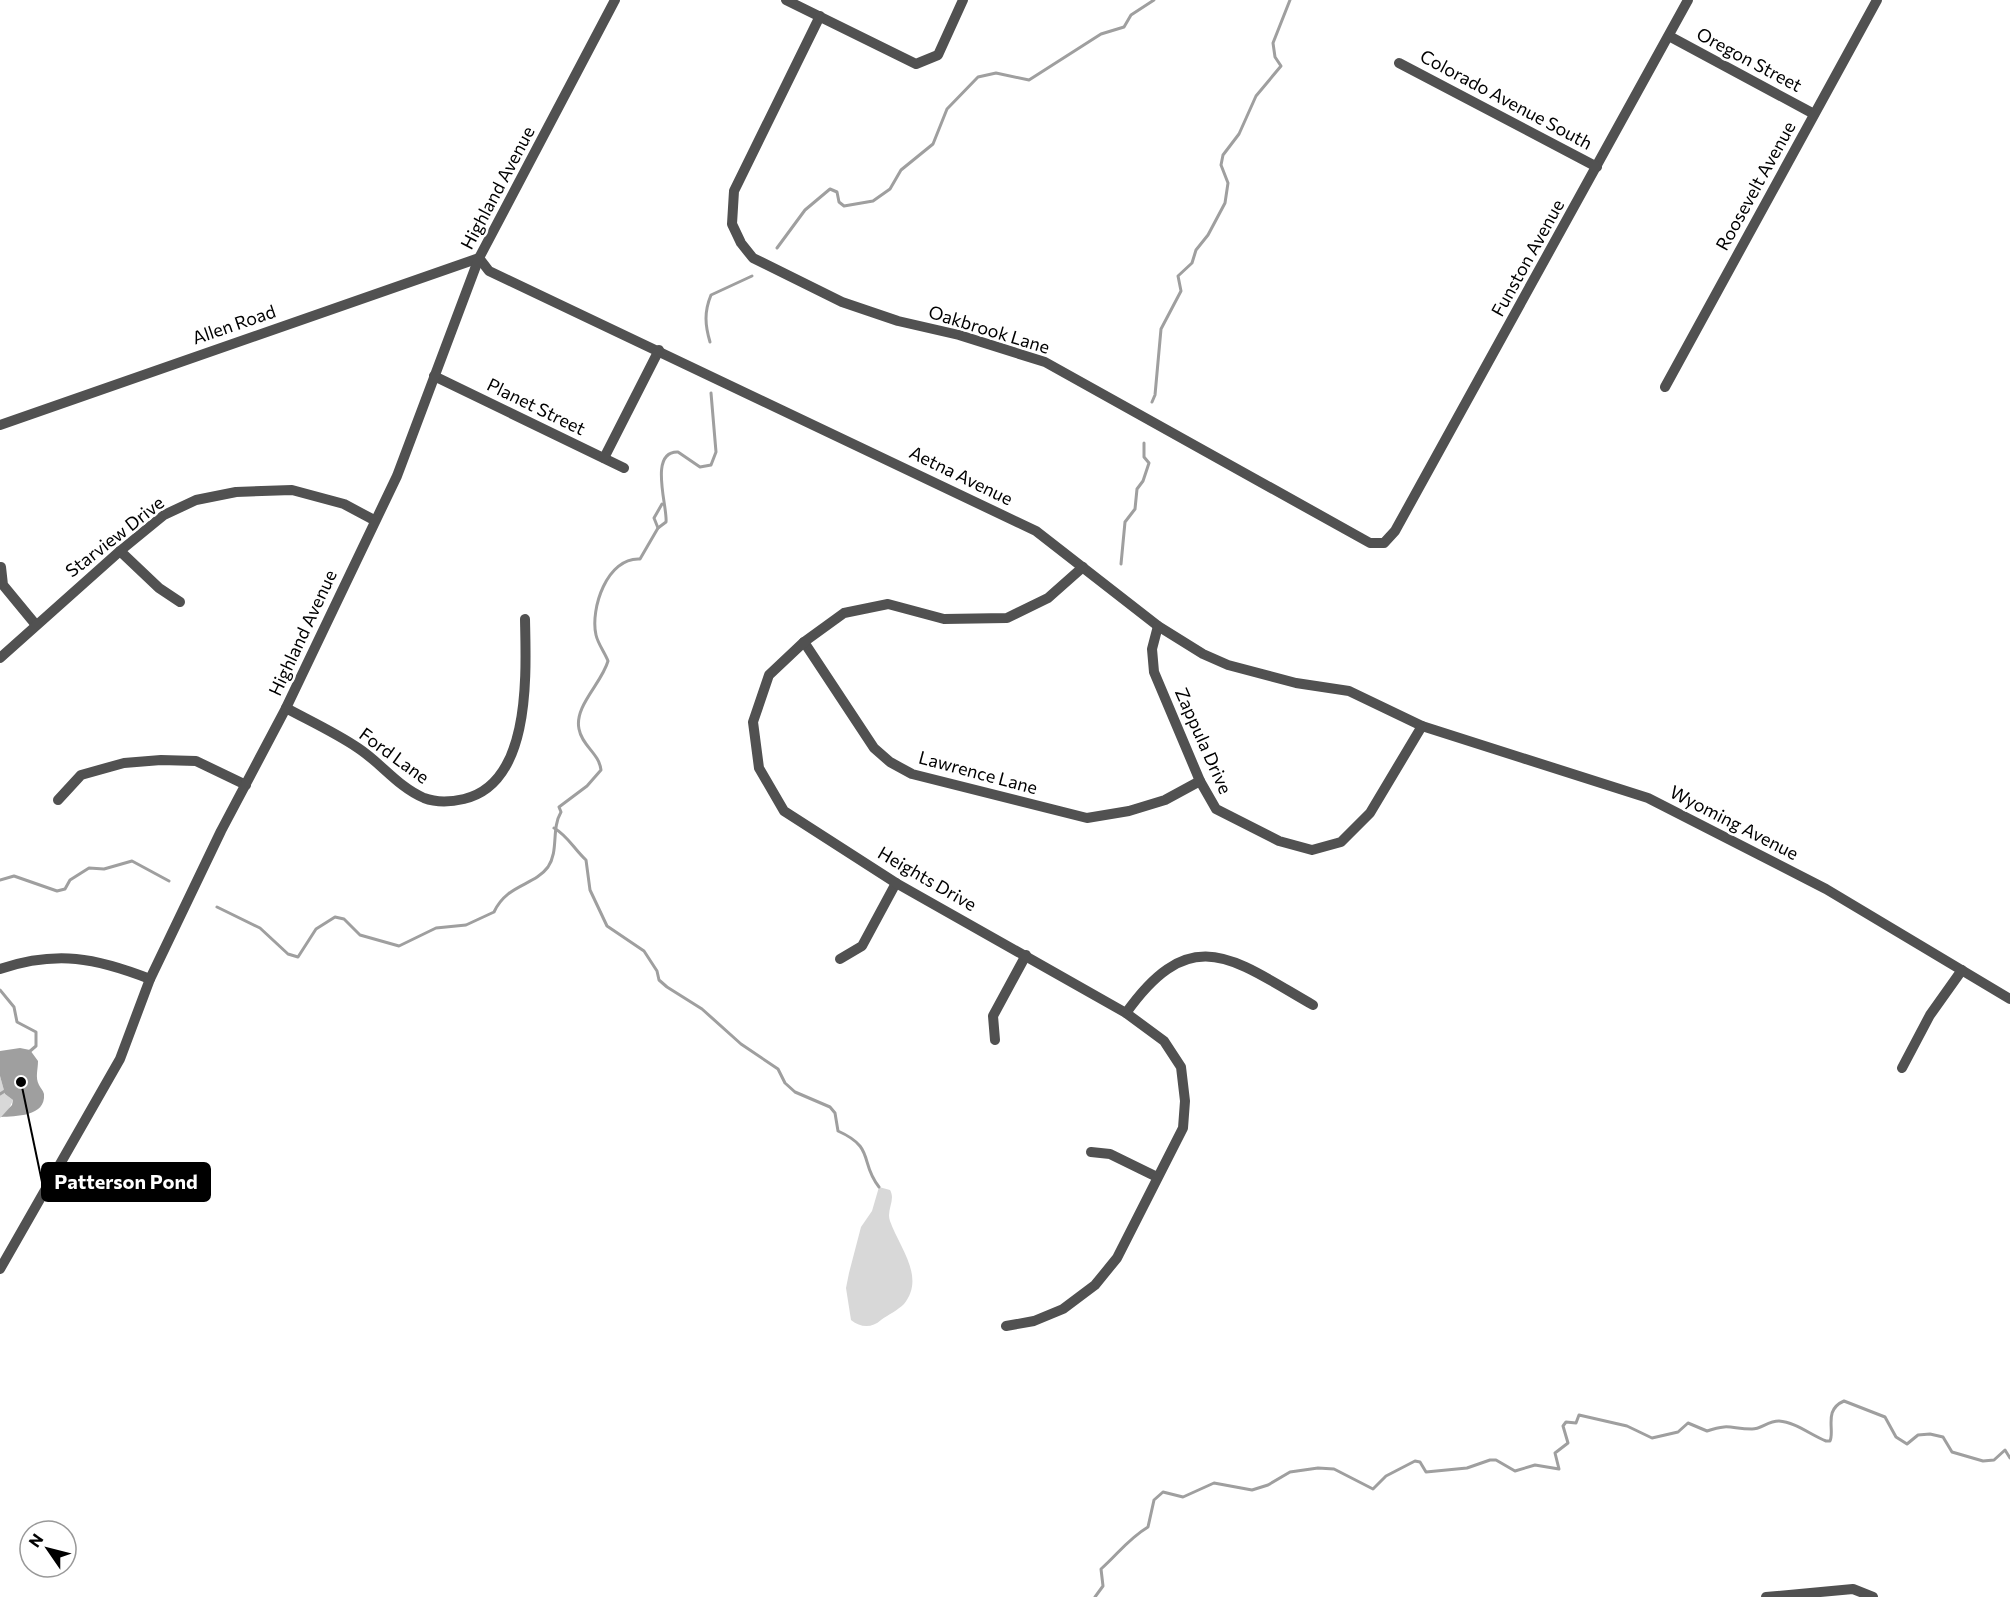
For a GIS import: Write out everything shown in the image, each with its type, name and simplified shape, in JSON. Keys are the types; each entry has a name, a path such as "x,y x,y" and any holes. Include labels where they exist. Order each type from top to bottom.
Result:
{"street":[{"name":"Highland Avenue","path":"0,1269 120,1059 150,980 286,708 397,476 479,258 615,0"},
{"path":"786,0 915,64 938,55 963,0"},
{"name":"Funston Avenue","path":"1395,531 1688,0"},
{"name":"Roosevelt Avenue","path":"1665,387 1877,0"},
{"name":"Oakbrook Lane","path":"820,16 734,191 732,224 741,243 753,258 842,302 1045,362 1370,543 1384,543 1395,531"},
{"name":"Oregon Street","path":"1669,36 1814,114"},
{"name":"Colorado Avenue South","path":"1399,63 1597,167"},
{"name":"Aetna Avenue","path":"479,258 489,271 1036,531 1158,626 1203,654 1228,665 1296,683 1349,691 1422,726"},
{"name":"Allen Road","path":"0,426 479,258"},
{"path":"604,458 659,350"},
{"name":"Planet Street","path":"434,376 624,468"},
{"name":"Starview Drive","path":"0,657 120,550 164,515 195,500 236,492 292,490 344,504 374,520"},
{"path":"120,550 159,588 180,602"},
{"path":"1,567 3,585 36,625"},
{"name":"Heights Drive","path":"1006,1326 1034,1321 1063,1309 1095,1286 1117,1258 1183,1128 1185,1101 1181,1067 1164,1041 1126,1013 896,883 784,811 759,768 753,722 769,675 804,642 844,613 888,604 944,619 1007,618 1048,597 1083,567"},
{"name":"Ford Lane","path":"286,708 359,748 396,780 425,798 455,801 472,797 490,787 502,775 516,748 526,664 525,618"},
{"name":"Zappula Drive","path":"1158,626 1152,650 1154,672 1200,781 1216,809 1280,842 1312,849 1341,842 1371,813 1422,726"},
{"name":"Lawrence Lane","path":"804,642 874,748 890,762 912,774 1087,818 1129,811 1156,802 1200,781"},
{"name":"Wyoming Avenue","path":"1422,726 1648,798 1826,889 2010,999"},
{"path":"57,800 81,775 124,763 161,760 196,761 246,785"},
{"path":"840,959 862,945 896,883"},
{"path":"995,1040 993,1016 1026,955"},
{"path":"1126,1013 1145,986 1180,960 1214,956 1234,960 1313,1005"},
{"path":"0,969 30,960 87,959 150,980"},
{"path":"1902,1068 1930,1015 1962,970"},
{"path":"1090,1152 1110,1154 1157,1177"},
{"path":"1766,1597 1853,1589 1873,1597"}],"shaded area":[{"path":"20,1048 30,1050 38,1061 37,1079 44,1094 43,1102 35,1111 28,1114 1,1117 12,1105 13,1100 5,1094 0,1076 0,1051"},
{"path":"0,1076 5,1094 13,1100 9,1109 0,1118"},
{"path":"879,1187 890,1190 892,1194 889,1217 909,1262 912,1283 910,1294 902,1306 874,1324 863,1326 851,1320 846,1288 861,1227 872,1211"}],"waterway":[{"path":"777,248 805,210 830,189 837,192 839,202 844,206 873,201 890,189 901,170 933,144 947,109 978,77 996,73 1029,80 1101,34 1124,27 1131,15 1154,0"},
{"path":"1152,402 1155,395 1161,329 1181,291 1178,276 1192,263 1196,250 1208,235 1225,203 1228,183 1221,165 1223,155 1239,134 1256,96 1281,66 1275,57 1273,43 1290,0"},
{"path":"710,342 706,318 711,295 752,276"},
{"path":"217,907 260,928 288,954 298,957 316,929 335,917 344,919 360,935 399,946 436,928 466,925 494,912 499,903 513,890 535,878 548,867 553,854 556,826 561,812 559,807 587,786 601,770 600,764 583,740 579,720 584,703 608,661 598,642 595,624 603,586 618,566 640,559 658,528 666,522 662,470 669,454 678,452 700,467 711,465 716,452 711,393"},
{"path":"1121,564 1125,522 1135,509 1137,489 1143,481 1149,463 1144,457 1144,443"},
{"path":"658,528 654,518 662,504"},
{"path":"554,828 586,860 590,890 607,926 644,951 657,971 659,980 702,1009 741,1044 778,1069 785,1083 795,1092 830,1107 835,1113 838,1131 858,1143 879,1187"},
{"path":"0,880 14,876 57,891 65,889 70,880 89,868 104,869 132,861 169,881"},
{"path":"0,990 14,1007 17,1022 36,1032 36,1046 29,1052"},
{"path":"0,1094 8,1089"},
{"path":"1095,1597 1103,1586 1101,1569 1148,1527 1154,1500 1163,1492 1183,1497 1214,1483 1252,1490 1268,1485 1290,1472 1318,1468 1334,1469 1373,1489 1386,1476 1415,1461 1420,1462 1426,1472 1467,1468 1490,1460 1496,1460 1515,1471 1535,1465 1559,1469 1555,1453 1568,1443 1563,1426 1566,1422 1576,1423 1579,1415 1627,1426 1652,1438 1678,1432 1688,1423 1707,1431 1726,1427 1755,1429 1779,1421 1830,1441 1832,1415 1838,1405 1844,1401 1885,1417 1896,1437 1907,1444 1918,1435 1930,1434 1943,1437 1952,1452 1983,1461 1994,1460 2005,1450 2010,1458"}],"place":[{"name":"Patterson Pond","path":"21,1082"}]}
